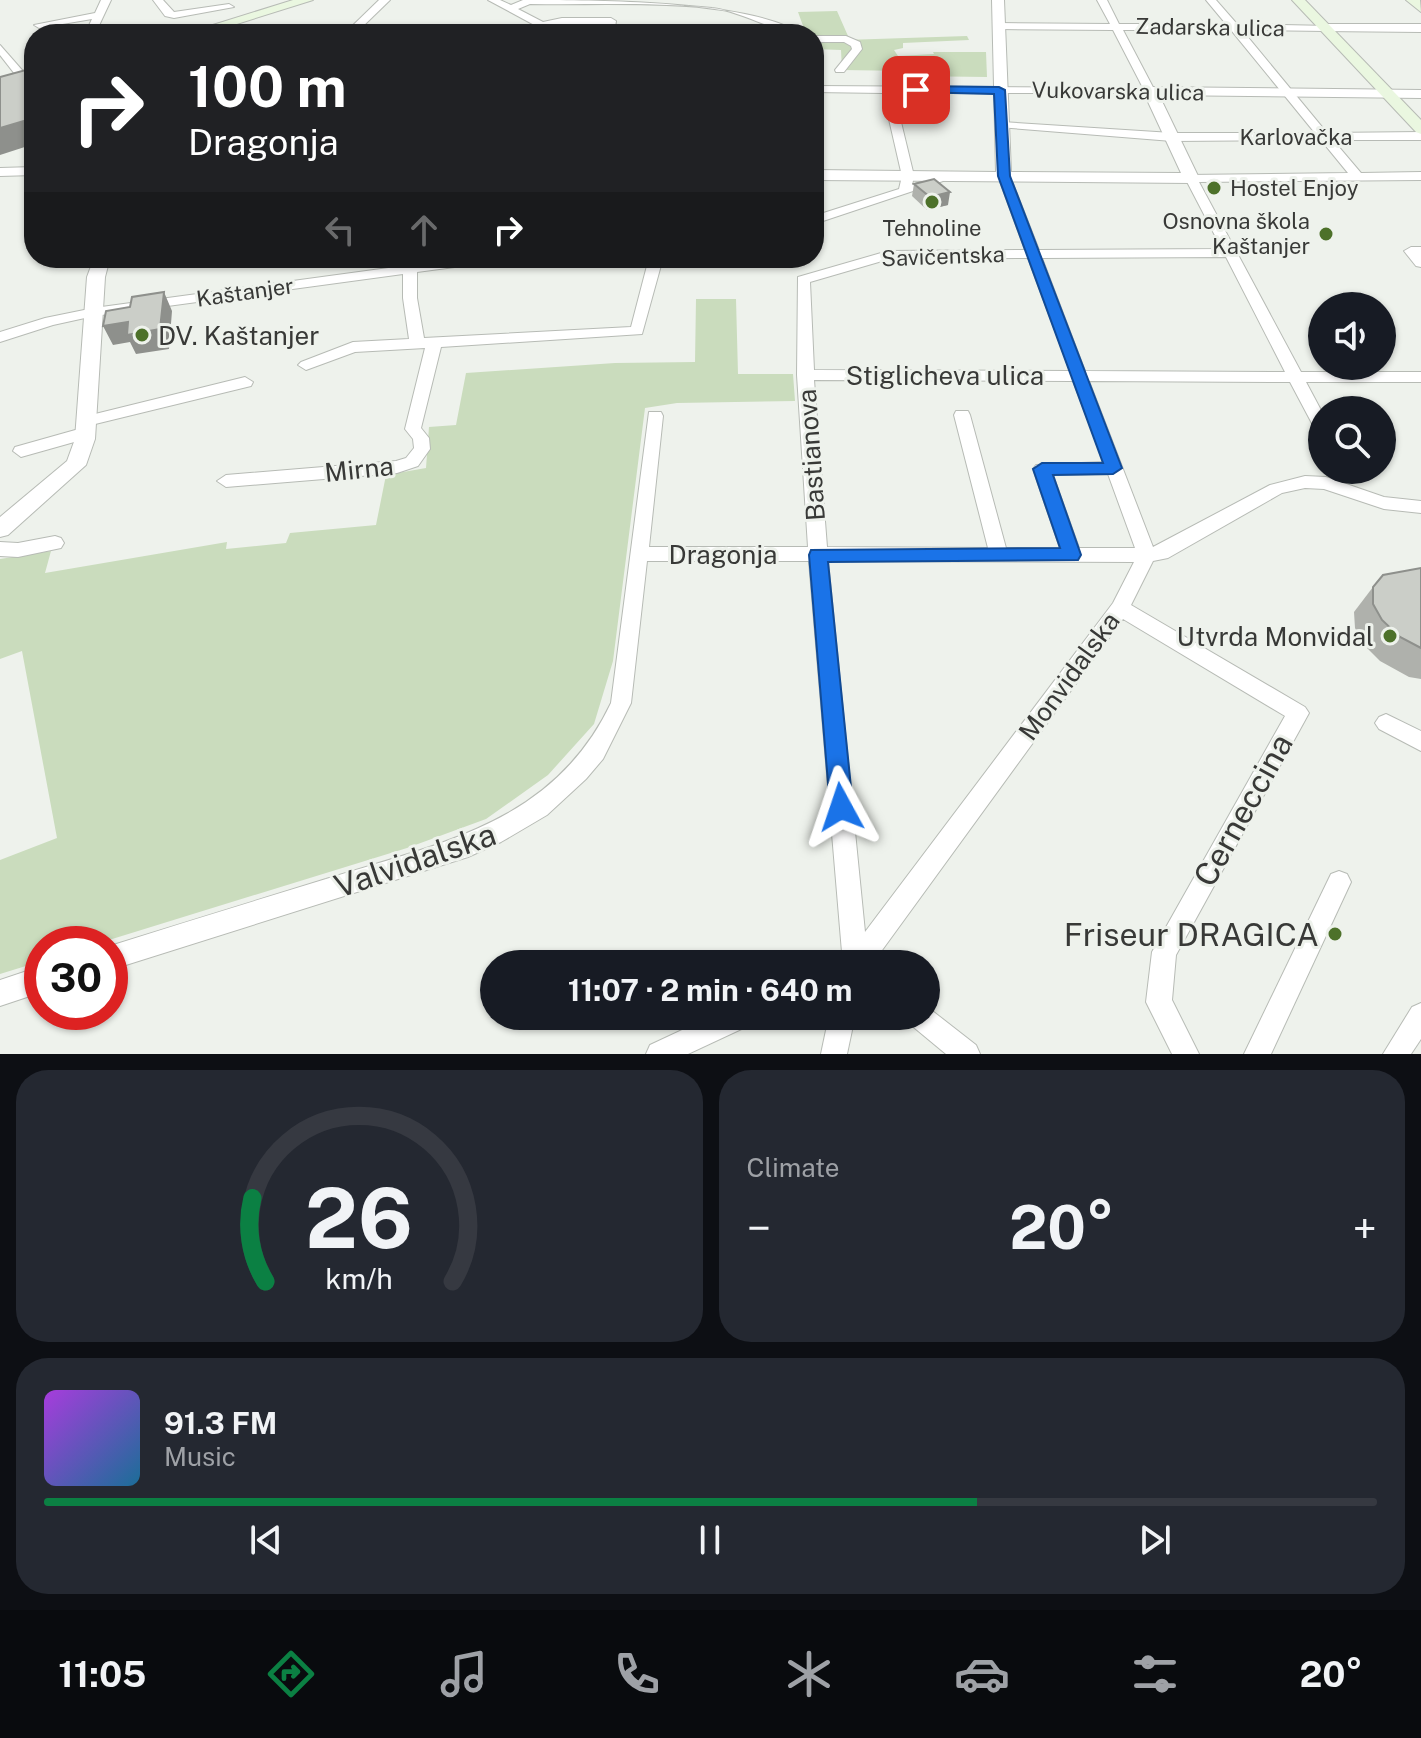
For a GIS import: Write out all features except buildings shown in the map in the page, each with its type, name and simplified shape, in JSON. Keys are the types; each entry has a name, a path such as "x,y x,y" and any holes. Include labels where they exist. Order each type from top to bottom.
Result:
{"main road":[{"path":"226,24 307,0"},
{"path":"1298,0 1421,129"},
{"path":"1412,0 1421,8"}],"street":[{"path":"94,24 106,0"},
{"path":"158,0 168,14 174,15 232,4"},
{"path":"360,24 385,0"},
{"path":"493,0 541,24"},
{"path":"998,0 1004,176 1147,555 1161,553 1276,489 1308,481"},
{"path":"1102,0 1308,400"},
{"path":"1211,0 1357,176"},
{"path":"510,9 529,1 717,5 781,24"},
{"path":"611,24 613,11 629,2"},
{"path":"211,24 232,4"},
{"path":"45,24 98,15"},
{"path":"548,24 611,21"},
{"name":"Zadarska ulica","path":"999,26 1421,28"},
{"path":"824,39 846,39 856,44 857,49 840,70"},
{"path":"0,48 24,80"},
{"name":"Vukovarska ulica","path":"824,89 1421,94"},
{"path":"888,89 907,184"},
{"name":"Karlovačka","path":"1002,125 1172,137 1421,136"},
{"path":"0,172 24,171"},
{"path":"824,176 907,184"},
{"path":"824,216 907,184 952,176 1421,176"},
{"path":"1421,251 1411,251 1421,263"},
{"name":"Savičentska","path":"803,280 888,255 1231,253"},
{"path":"0,529 76,465 86,427 94,312 101,268"},
{"name":"Kaštanjer","path":"0,337 94,312 383,268"},
{"path":"410,268 426,343"},
{"path":"306,365 353,347 637,331 653,268"},
{"name":"Bastianova","path":"803,280 805,375 818,555 855,950"},
{"name":"Mirna","path":"226,481 397,467 412,462 422,449 421,438 413,429 426,343"},
{"name":"Stiglicheva ulica","path":"805,375 1421,377"},
{"path":"21,451 86,427 245,382"},
{"path":"962,415 999,556"},
{"name":"Valvidalska","path":"128,952 468,846 505,831 548,802 588,762 608,735 621,703 655,416"},
{"path":"1072,555 1042,469 1113,468"},
{"path":"1348,484 1369,499 1421,507"},
{"path":"0,549 18,550 55,543"},
{"name":"Dragonja","path":"639,554 1147,555"},
{"name":"Monvidalska","path":"866,950 1120,608 1147,555"},
{"name":"Cerneccina","path":"1120,608 1298,713 1164,952 1159,1002 1186,1054"},
{"path":"1386,723 1421,742"},
{"path":"1257,1054 1339,882"},
{"path":"0,993 24,985"},
{"path":"1396,1054 1421,1016"},
{"path":"659,1054 711,1030"},
{"path":"834,1054 839,1030"},
{"path":"937,1030 967,1054"}],"green space":[{"path":"837,11 848,36 824,37 824,24 802,24 798,12"},
{"path":"967,36 969,40 903,43 903,48 894,50 898,56 933,52 986,52 987,77 909,76 907,71 842,70 841,50 824,49 824,41"},
{"path":"696,299 736,299 738,374 793,374 795,401 677,403 645,408 613,661 594,724 548,775 486,819 407,848 128,934 128,926 24,926 24,967 0,974 0,860 57,838 22,651 0,659 0,559 51,551 45,573 227,542 226,549 286,543 290,533 376,525 386,475 426,468 429,427 456,425 466,373 615,363 695,362"}],"place":[{"name":"Hostel Enjoy","path":"1214,188"},
{"name":"Tehnoline","path":"932,202"},
{"name":"Osnovna škola Kaštanjer","path":"1326,234"},
{"name":"DV. Kaštanjer","path":"142,335"},
{"name":"Utvrda Monvidal","path":"1390,636"},
{"name":"Friseur DRAGICA","path":"1335,934"}],"route":[{"path":"841,807 818,555 1072,555 1042,469 1113,468 1004,176 999,90 916,90"}]}
